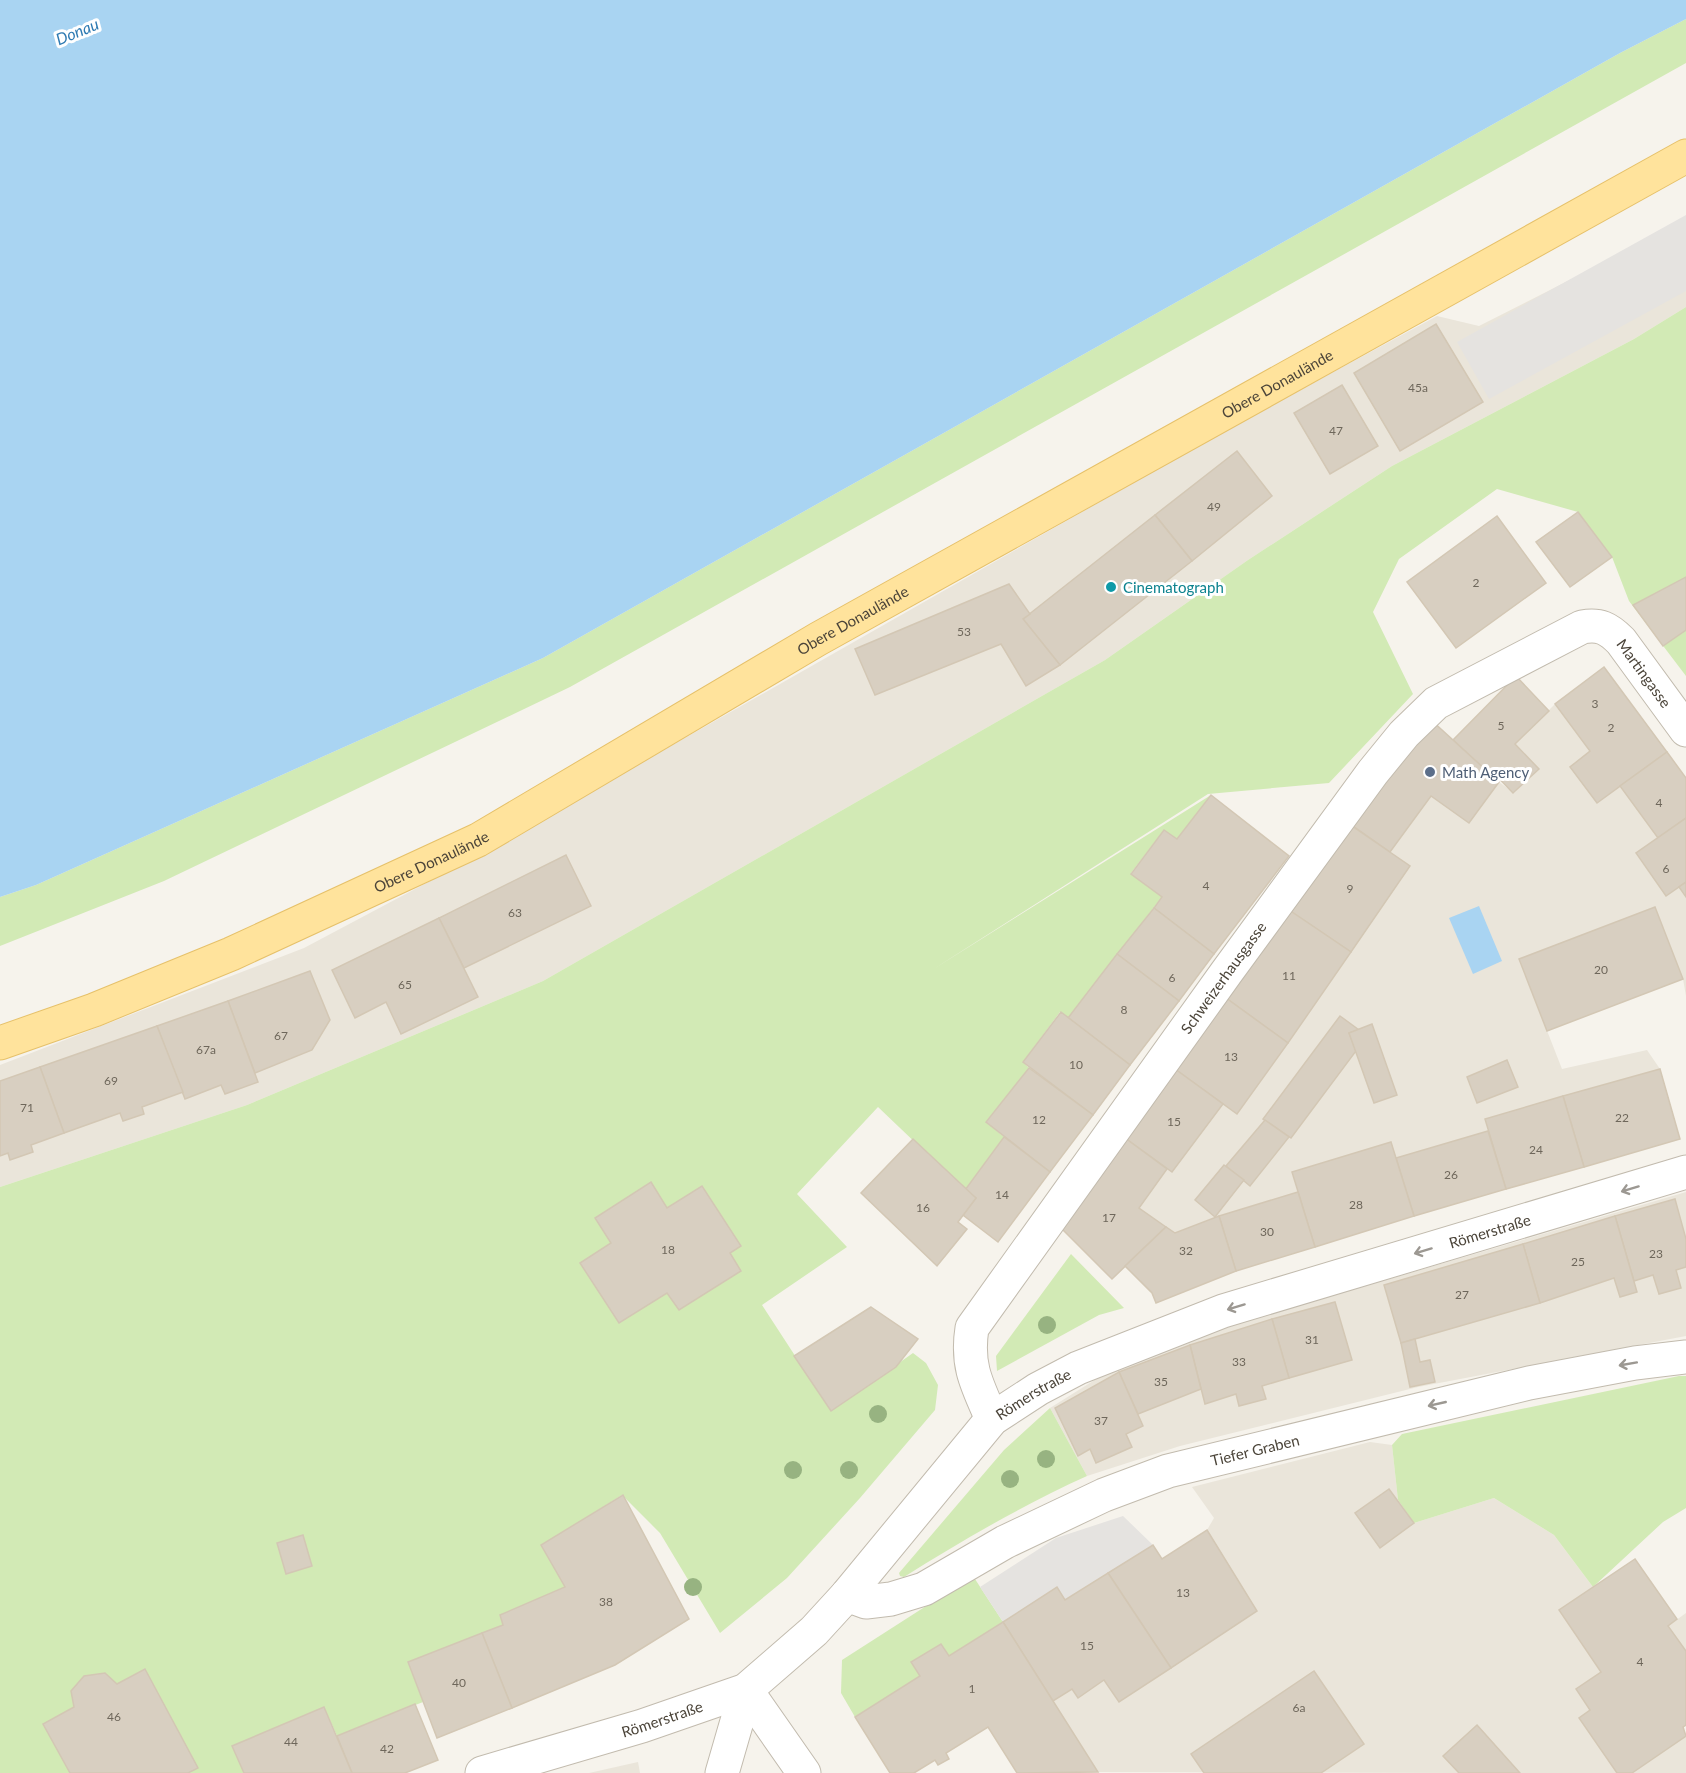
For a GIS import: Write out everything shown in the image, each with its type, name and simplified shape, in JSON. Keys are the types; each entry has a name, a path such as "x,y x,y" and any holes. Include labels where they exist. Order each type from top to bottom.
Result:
{"main road":[{"name":"Obere Donaulände","path":"0,1042 94,1010 231,954 478,840 818,639 1686,156"}],"street":[{"name":"Martingasse","path":"1597,625 1610,630 1621,641 1686,730"},
{"name":"Schweizerhausgasse","path":"992,1419 972,1374 969,1349 972,1328 1373,771 1404,734 1436,703 1582,627 1597,625"},
{"name":"Römerstraße","path":"482,1773 642,1726 746,1690 814,1631 847,1595 992,1419 1038,1389 1078,1368 1223,1311 1686,1172"},
{"name":"Tiefer Graben","path":"847,1595 866,1602 891,1599 924,1589 1005,1542 1104,1495 1168,1471 1529,1383 1635,1363 1686,1357"},
{"path":"722,1773 746,1690"},
{"path":"746,1690 804,1773"}],"shaded area":[{"path":"1686,215 1686,291 1489,399 1457,342"},
{"path":"1686,221 1686,307 1634,339 1392,466 1248,560 1105,660 543,981 247,1105 0,1187 0,1065 304,948 481,854 1228,429 1437,316 1479,326"},
{"path":"1555,704 1590,751 1570,767 1597,803 1620,786 1658,838 1636,854 1666,896 1679,887 1686,897 1686,996 1683,979 1655,907 1519,959 1562,1069 1647,1050 1660,1069 1485,1119 1488,1131 1396,1158 1391,1142 1292,1173 1298,1192 1215,1217 1175,1233 1139,1208 1167,1169 1172,1172 1223,1104 1237,1114 1288,1043 1410,866 1390,852 1431,796 1469,823 1499,782 1514,793 1539,769 1515,744"},
{"path":"1686,1192 1686,1336 1418,1387 1180,1446 1087,1476 1050,1408 1109,1371 1215,1330"},
{"path":"1370,1442 1392,1445 1398,1500 1388,1489 1355,1513 1380,1548 1414,1523 1494,1498 1554,1535 1593,1587 1601,1672 1576,1689 1590,1710 1579,1718 1617,1773 1520,1773 1477,1726 1443,1756 1459,1773 1098,1772 1053,1701 1072,1689 1078,1698 1104,1680 1119,1702 1257,1611 1207,1530 1214,1518 1192,1487"},
{"path":"1123,1516 1153,1545 1065,1600 1057,1588 1003,1622 980,1587 1056,1538"},
{"path":"1686,1613 1686,1651 1668,1626"},
{"path":"1686,1736 1686,1773 1632,1773"},
{"path":"638,1762 640,1773 589,1773"}],"green space":[{"path":"1686,19 1686,63 570,687 164,881 0,946 0,897 36,885 543,658 1620,53"},
{"path":"1686,307 1686,676 1629,601 1612,557 1578,512 1497,489 1399,559 1373,612 1413,694 1329,783 1208,794 932,970 1211,795 1177,839 1164,830 1131,873 1162,897 1068,1018 1060,1012 1023,1062 1029,1068 986,1122 1004,1137 965,1190 878,1107 797,1194 847,1247 762,1305 831,1411 913,1353 926,1363 938,1385 935,1410 860,1498 787,1578 720,1633 660,1533 622,1495 542,1545 565,1587 500,1615 503,1625 408,1662 423,1702 337,1736 324,1707 233,1746 244,1773 0,1773 0,1187 247,1105 543,981 1105,660 1248,560 1392,466 1634,339"},
{"path":"1071,1254 1124,1308 1099,1315 997,1371 996,1356"},
{"path":"1686,1376 1686,1508 1663,1522 1593,1587 1554,1535 1494,1498 1414,1523 1398,1500 1392,1445 1402,1434"},
{"path":"1050,1408 1087,1476 994,1524 904,1577 900,1576 899,1573 1004,1450"},
{"path":"973,1576 1003,1622 949,1656 941,1644 912,1662 920,1676 855,1717 841,1693 842,1660"}],"water":[{"name":"Donau","path":"0,0 1686,0 1686,19 1620,53 543,658 36,885 0,897"},
{"path":"1479,906 1502,961 1473,974 1449,918"}],"building":[{"path":"1436,324 1483,402 1400,451 1354,373"},
{"path":"1342,385 1378,446 1330,474 1294,413"},
{"path":"1237,451 1272,496 1192,561 1155,515"},
{"path":"1578,512 1612,557 1570,587 1536,542"},
{"name":"Cinematograph","path":"1155,515 1192,561 1060,665 1023,619"},
{"path":"1497,516 1546,583 1456,648 1407,582"},
{"path":"1686,577 1686,630 1663,646 1633,605"},
{"path":"1009,584 1030,614 1023,619 1060,665 1026,686 1001,644 875,695 855,649"},
{"path":"1604,667 1667,752 1597,803 1570,767 1590,751 1555,704"},
{"path":"1516,676 1549,711 1515,744 1539,769 1513,793 1489,768 1487,772 1453,740"},
{"path":"1430,719 1499,782 1469,823 1431,796 1390,852 1353,826"},
{"path":"1667,752 1686,778 1686,818 1658,838 1620,786"},
{"path":"1211,795 1289,856 1214,954 1154,908 1162,897 1131,874 1164,830 1177,839"},
{"path":"1686,818 1686,882 1666,896 1636,853"},
{"path":"1349,824 1410,866 1351,952 1289,910"},
{"path":"566,855 591,906 464,968 439,918"},
{"path":"1686,882 1686,897 1679,887"},
{"path":"1655,907 1683,979 1547,1031 1519,959"},
{"path":"1154,908 1214,954 1179,1001 1117,954"},
{"path":"1289,910 1351,952 1288,1043 1226,998"},
{"path":"439,918 478,997 401,1034 386,1002 355,1018 332,970"},
{"path":"1117,954 1179,1001 1130,1065 1068,1018"},
{"path":"310,971 330,1020 312,1050 255,1073 228,1001"},
{"path":"1226,998 1288,1043 1237,1114 1175,1069"},
{"path":"228,1001 258,1082 225,1094 221,1085 185,1099 157,1026"},
{"path":"1061,1012 1130,1065 1093,1115 1023,1062"},
{"path":"1340,1016 1359,1030 1349,1033 1356,1051 1291,1138 1263,1119"},
{"path":"1372,1024 1397,1095 1374,1103 1349,1033"},
{"path":"157,1026 183,1092 142,1107 144,1114 123,1121 120,1113 64,1133 40,1067"},
{"path":"1507,1060 1518,1087 1477,1103 1467,1077"},
{"path":"40,1067 64,1133 31,1145 33,1152 10,1160 8,1153 0,1156 0,1081"},
{"path":"1029,1068 1093,1115 1050,1172 986,1122"},
{"path":"1175,1069 1223,1104 1172,1172 1125,1138"},
{"path":"1660,1069 1680,1139 1584,1167 1563,1096"},
{"path":"1563,1096 1584,1167 1506,1189 1485,1119"},
{"path":"1265,1120 1289,1137 1250,1186 1226,1166"},
{"path":"1488,1131 1506,1189 1414,1216 1396,1158"},
{"path":"1004,1137 1050,1172 998,1242 963,1215 976,1198 965,1190"},
{"path":"1125,1138 1167,1169 1139,1208 1166,1227 1112,1279 1059,1226"},
{"path":"913,1139 976,1198 958,1222 967,1229 937,1266 861,1193"},
{"path":"1391,1142 1414,1216 1315,1247 1292,1172"},
{"path":"1224,1165 1244,1180 1215,1217 1195,1200"},
{"path":"651,1182 667,1208 702,1186 741,1246 730,1253 741,1271 679,1310 667,1293 619,1323 580,1263 611,1243 595,1218"},
{"path":"1298,1192 1315,1247 1236,1271 1219,1216"},
{"path":"1675,1199 1686,1239 1686,1267 1676,1270 1681,1288 1659,1294 1653,1275 1634,1281 1615,1216"},
{"path":"1219,1216 1236,1271 1156,1303 1152,1293 1125,1266 1166,1227 1175,1233"},
{"path":"1615,1216 1637,1292 1620,1297 1614,1278 1540,1303 1523,1244"},
{"path":"1523,1244 1540,1303 1401,1343 1384,1285"},
{"path":"1335,1302 1352,1360 1289,1378 1272,1319"},
{"path":"871,1307 918,1339 896,1367 831,1411 794,1356"},
{"path":"1272,1319 1289,1378 1262,1386 1266,1399 1239,1406 1236,1394 1205,1404 1190,1345"},
{"path":"1415,1339 1420,1362 1430,1360 1435,1382 1410,1387 1401,1343"},
{"path":"1190,1345 1201,1389 1138,1414 1119,1372"},
{"path":"1119,1372 1143,1426 1126,1434 1132,1447 1096,1463 1090,1449 1078,1456 1055,1408"},
{"path":"1389,1489 1414,1523 1380,1548 1355,1513"},
{"path":"623,1495 689,1619 615,1665 512,1708 482,1633 503,1625 500,1615 565,1587 541,1545"},
{"path":"1207,1530 1257,1611 1171,1668 1108,1573 1153,1545 1162,1559"},
{"path":"303,1535 312,1566 286,1574 277,1543"},
{"path":"1635,1559 1677,1619 1668,1626 1686,1651 1686,1725 1683,1727 1686,1736 1632,1773 1617,1773 1579,1718 1590,1710 1576,1689 1601,1672 1559,1610"},
{"path":"1108,1573 1171,1668 1119,1702 1104,1680 1078,1698 1072,1689 1053,1701 1003,1622 1057,1587 1065,1600"},
{"path":"1003,1622 1098,1772 1017,1773 988,1727 946,1753 949,1759 938,1765 935,1760 914,1773 890,1773 855,1717 920,1676 911,1662 941,1644 949,1656"},
{"path":"482,1633 512,1708 437,1738 408,1662"},
{"path":"145,1669 198,1768 188,1773 70,1773 43,1724 74,1707 71,1691 84,1676 105,1673 117,1684"},
{"path":"1314,1671 1364,1744 1321,1773 1204,1773 1191,1754"},
{"path":"415,1704 438,1760 405,1773 352,1773 337,1736"},
{"path":"324,1707 352,1773 244,1773 232,1746"},
{"path":"1477,1725 1520,1773 1459,1773 1443,1756"}],"place":[{"name":"Cinematograph","path":"1111,587"},
{"name":"Math Agency","path":"1430,772"}]}
